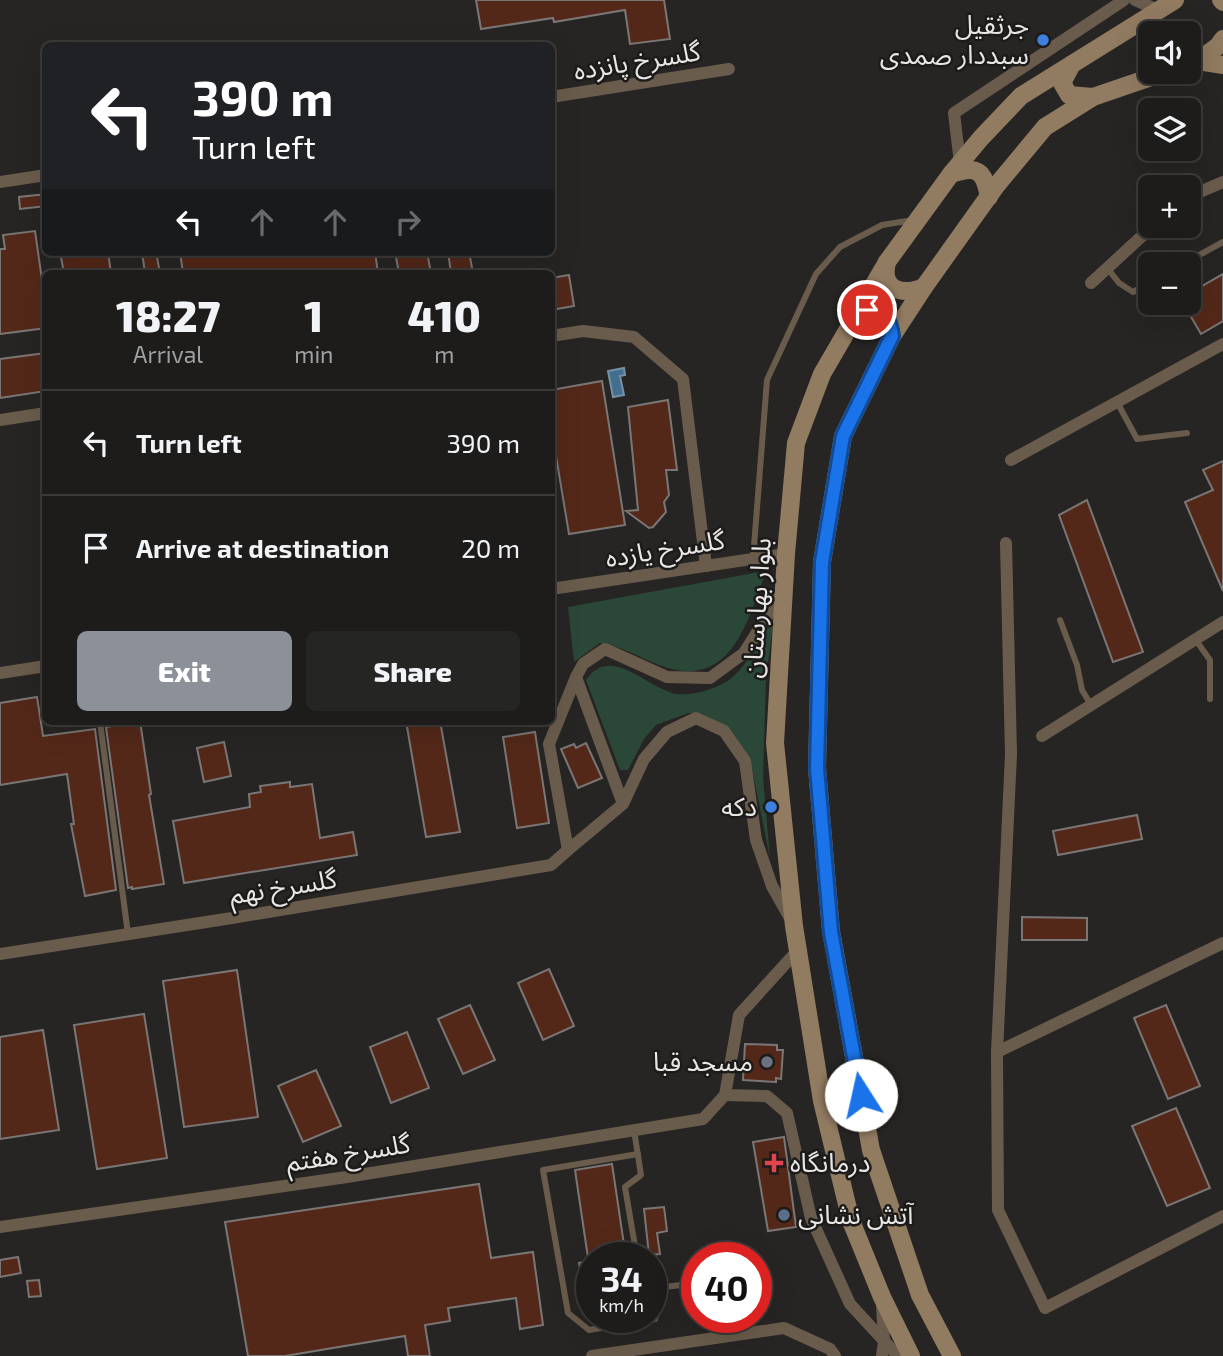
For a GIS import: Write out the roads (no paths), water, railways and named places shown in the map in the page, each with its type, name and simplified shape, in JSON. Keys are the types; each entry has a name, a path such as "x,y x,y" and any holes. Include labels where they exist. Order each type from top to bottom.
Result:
{"street":[{"path":"989,197 986,182 980,172 956,168 954,113 1124,0"},
{"path":"1135,0 1158,10"},
{"name":"بلوار بهارستان","path":"911,1356 882,1297 851,1221 822,1101 794,926 775,743 786,554 796,443 822,374 887,262 981,138 1021,96 1175,0"},
{"path":"1201,57 1219,46 1223,39"},
{"path":"1201,63 1223,65"},
{"path":"1072,64 1062,83 1069,95 1093,97"},
{"path":"1024,65 1039,85"},
{"name":"گلسرخ پانزده","path":"555,96 729,69"},
{"path":"952,1356 920,1295 871,1150 831,932 817,768 822,562 843,436 892,336 924,287 989,197 1045,127 1093,97 1138,82"},
{"path":"0,182 42,176"},
{"path":"1201,191 1223,182"},
{"path":"1091,283 1140,238"},
{"path":"887,262 885,272 888,282 895,290 905,292 924,287"},
{"path":"853,319 867,310 882,313 890,322 892,336"},
{"path":"555,335 583,331 634,337 682,379 706,566"},
{"path":"1011,460 1223,344"},
{"path":"0,420 42,414"},
{"path":"1006,543 1011,754 997,1052 998,1210 1045,1308 1223,1216"},
{"name":"گلسرخ یازده","path":"555,588 786,554"},
{"path":"568,850 549,744 583,664 605,649 667,677 710,678 744,653 785,588"},
{"path":"1042,736 1223,622"},
{"path":"0,673 42,667"},
{"path":"576,677 623,804"},
{"path":"623,804 644,758 667,732 696,718 724,731 745,761 757,840 772,886 794,926"},
{"name":"گلسرخ نهم","path":"0,954 551,865 623,804"},
{"path":"997,1052 1223,943"},
{"path":"798,950 739,1015 725,1095 766,1096 787,1113 811,1218 850,1304 898,1356"},
{"name":"گلسرخ هفتم","path":"0,1227 347,1177 703,1119 725,1095"},
{"path":"882,1297 883,1356"},
{"path":"592,1356 784,1328 830,1349 835,1356"}],"lane":[{"path":"753,559 767,380 817,274 840,247 882,225 918,219"},
{"path":"1201,254 1223,242"},
{"path":"1107,268 1119,284 1133,292 1138,289"},
{"path":"1117,402 1138,439 1187,433"},
{"path":"1060,620 1077,665 1082,690 1091,705"},
{"path":"1195,639 1210,660 1210,699"},
{"path":"100,725 128,934"},
{"path":"634,1130 641,1175 625,1187 634,1242"},
{"path":"576,1319 568,1313 543,1170 638,1154"}],"water":[{"path":"624,368 625,375 620,376 624,395 613,397 608,371"}],"place":[{"name":"جرثقیل سبددار صمدی","path":"1043,40"},
{"name":"دکه","path":"771,807"},
{"name":"مسجد قبا","path":"767,1062"},
{"name":"درمانگاه","path":"774,1163"},
{"name":"آتش نشانی","path":"784,1215"}]}
